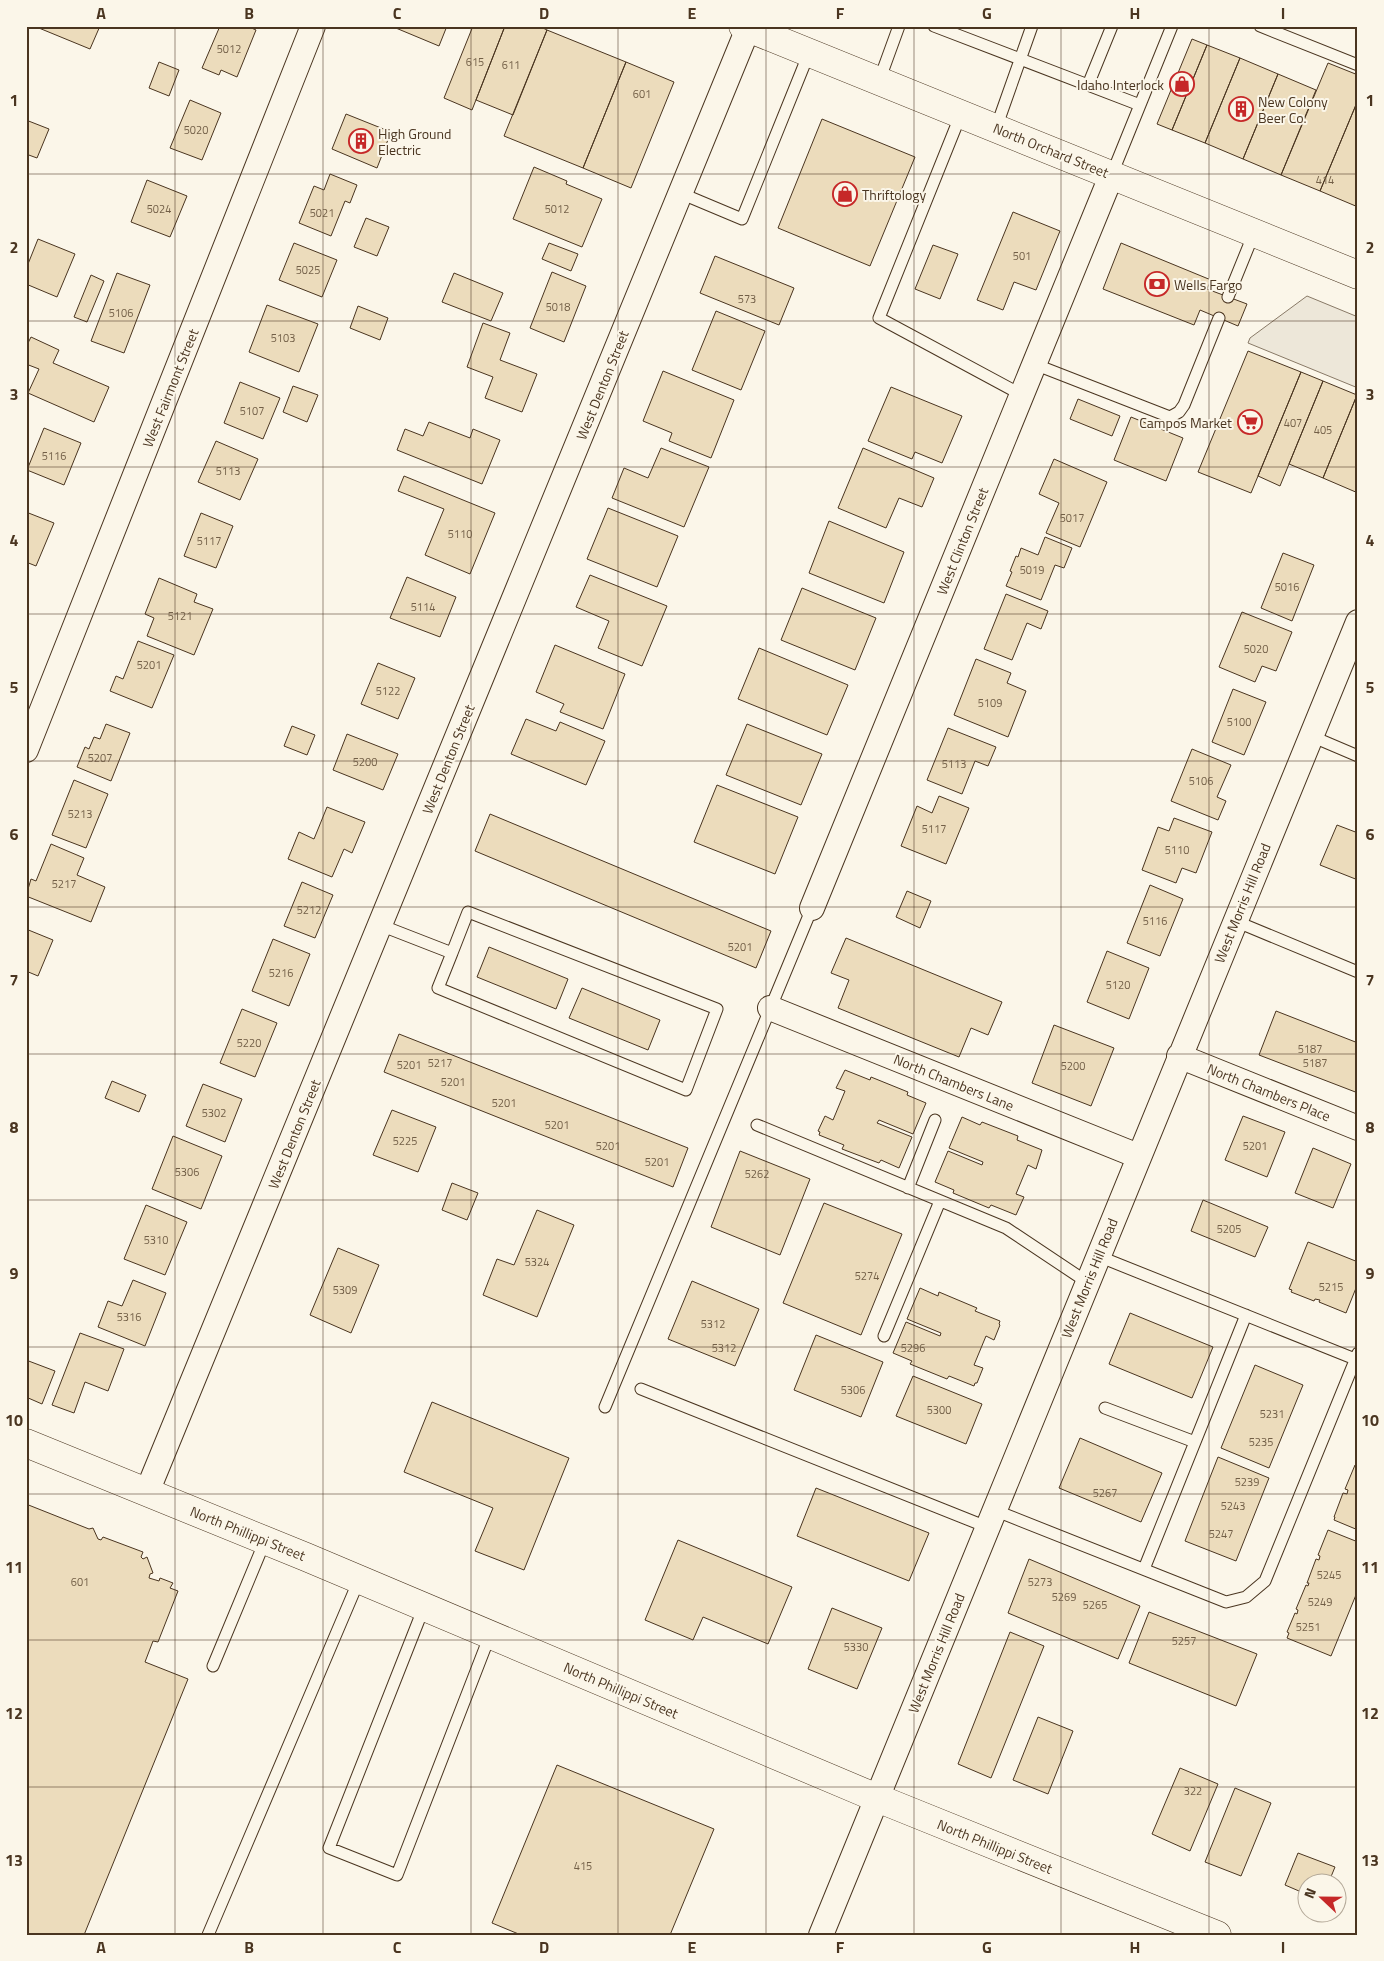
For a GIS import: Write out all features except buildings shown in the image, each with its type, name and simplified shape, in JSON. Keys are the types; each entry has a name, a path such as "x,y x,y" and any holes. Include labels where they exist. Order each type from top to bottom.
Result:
{"street":[{"name":"West Fairmont Street","path":"26,750 314,26"},
{"name":"North Orchard Street","path":"747,27 1358,275"},
{"name":"West Denton Street","path":"147,1492 747,27"},
{"name":"West Clinton Street","path":"812,908 1112,174"},
{"name":"West Morris Hill Road","path":"821,1935 1358,622"},
{"name":"North Chambers Lane","path":"770,1008 1138,1156"},
{"name":"North Chambers Place","path":"1179,1056 1358,1128"},
{"name":"North Phillippi Street","path":"26,1443 360,1580 877,1798 1217,1935"}],"lane":[{"path":"879,81 899,26"},
{"path":"934,26 1140,106"},
{"path":"996,128 1032,26"},
{"path":"1088,85 1112,26"},
{"path":"1112,174 1172,26"},
{"path":"1260,26 1358,65"},
{"path":"680,193 742,219 809,53"},
{"path":"961,114 879,318 1022,395"},
{"path":"1228,297 1254,233"},
{"path":"1034,364 1170,417 1179,412 1184,405 1219,318"},
{"path":"1311,736 1358,756"},
{"path":"606,1407 812,908"},
{"path":"468,912 717,1008 686,1090 438,988 452,953 468,912"},
{"path":"1235,921 1358,972"},
{"path":"380,925 452,953"},
{"path":"908,1188 935,1120"},
{"path":"757,1125 1006,1228 1087,1282"},
{"path":"884,1336 940,1201"},
{"path":"641,1388 991,1518 1144,1569 1226,1602 1246,1597 1265,1581 1357,1356 1246,1315 1098,1256"},
{"path":"1144,1569 1246,1315"},
{"path":"1105,1408 1195,1442"},
{"path":"213,1666 266,1541"},
{"path":"208,1935 360,1580"},
{"path":"424,1607 329,1848 397,1875 490,1635"}],"shaded area":[{"path":"1307,296 1358,317 1358,388 1248,343 1250,338"}],"place":[{"name":"Idaho Interlock","path":"1182,84"},
{"name":"New Colony Beer Co.","path":"1241,109"},
{"name":"High Ground Electric","path":"361,141"},
{"name":"Thriftology","path":"845,194"},
{"name":"Wells Fargo","path":"1157,284"},
{"name":"Campos Market","path":"1250,422"}]}
